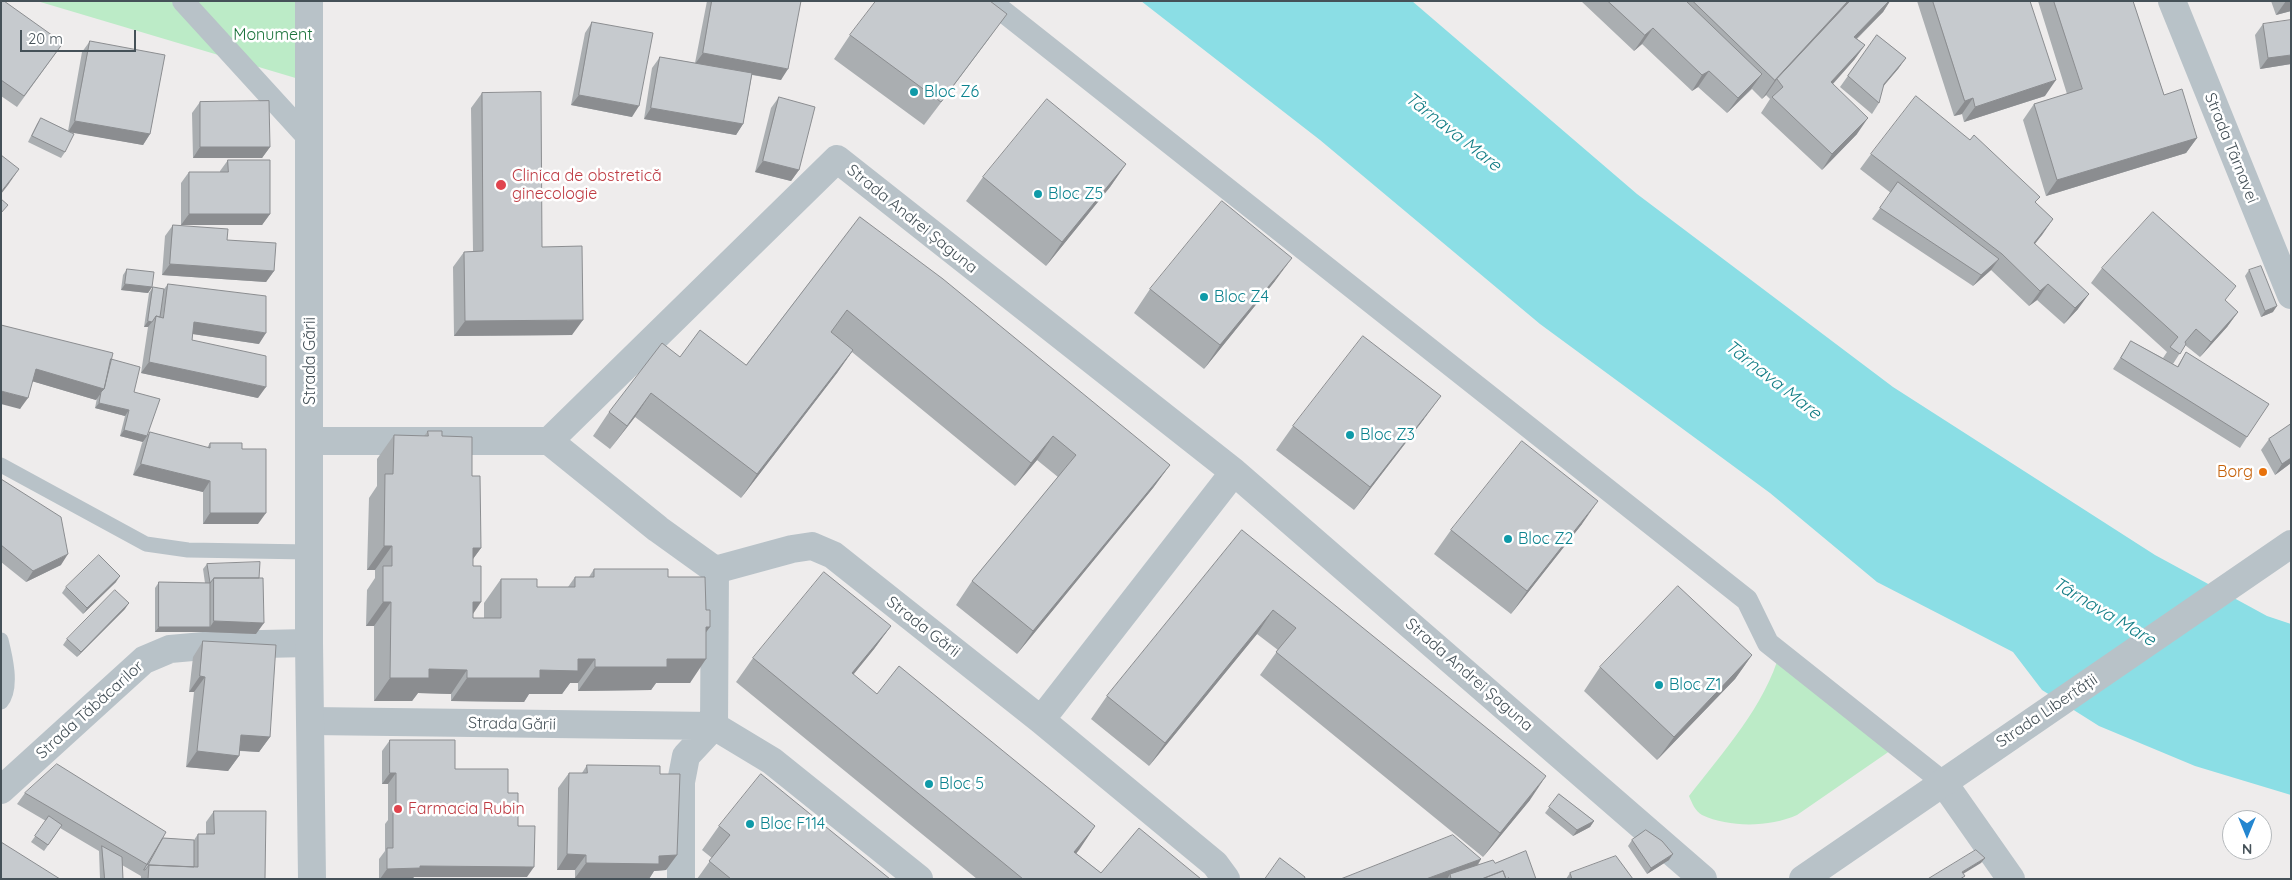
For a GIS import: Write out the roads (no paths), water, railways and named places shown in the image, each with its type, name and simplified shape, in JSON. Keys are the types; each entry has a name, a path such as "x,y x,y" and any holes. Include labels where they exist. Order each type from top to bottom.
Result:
{"street":[{"path":"183,1 309,139"},
{"name":"Strada Gării","path":"308,1 309,643 312,879"},
{"path":"990,1 1747,600 1768,643 1953,776 2012,879"},
{"name":"Strada Târnavei","path":"2172,1 2291,295"},
{"name":"Strada Andrei Șaguna","path":"550,441 838,159 1234,472 1703,879"},
{"path":"310,441 550,441 658,529 715,570 714,726 686,756 681,782 681,879"},
{"path":"1041,720 1234,472"},
{"name":"Strada Libertății","path":"1803,879 2291,544"},
{"name":"Strada Gării","path":"715,570 792,549 812,546 832,555 1041,720 1215,864 1226,879"},
{"name":"Strada Tăbăcarilor","path":"1,790 144,660 170,649 215,645 309,643"},
{"name":"Strada Gării","path":"311,721 714,726"},
{"path":"714,726 772,761 918,879"}],"lane":[{"path":"1,465 146,544 188,550 309,552"},
{"path":"1,640 7,670 4,699 1,702"}],"water":[{"name":"Târnava Mare","path":"1141,1 1412,1 1637,194 1893,387 2155,555 2267,616 2291,624 2291,795 2195,766 2099,726 2042,690 2013,652 1877,582 1770,493 1540,324 1320,140"}],"place":[{"name":"Bloc Z6","path":"914,92"},
{"name":"Clinica de obstretică ginecologie","path":"501,185"},
{"name":"Bloc Z5","path":"1038,194"},
{"name":"Bloc Z4","path":"1204,297"},
{"name":"Bloc Z3","path":"1350,435"},
{"name":"Borg","path":"2263,472"},
{"name":"Bloc Z2","path":"1508,539"},
{"name":"Bloc Z1","path":"1659,685"},
{"name":"Bloc 5","path":"929,784"},
{"name":"Farmacia Rubin","path":"398,809"},
{"name":"Bloc F114","path":"750,824"}],"park label":[{"name":"Monument","path":"273,35"}]}
